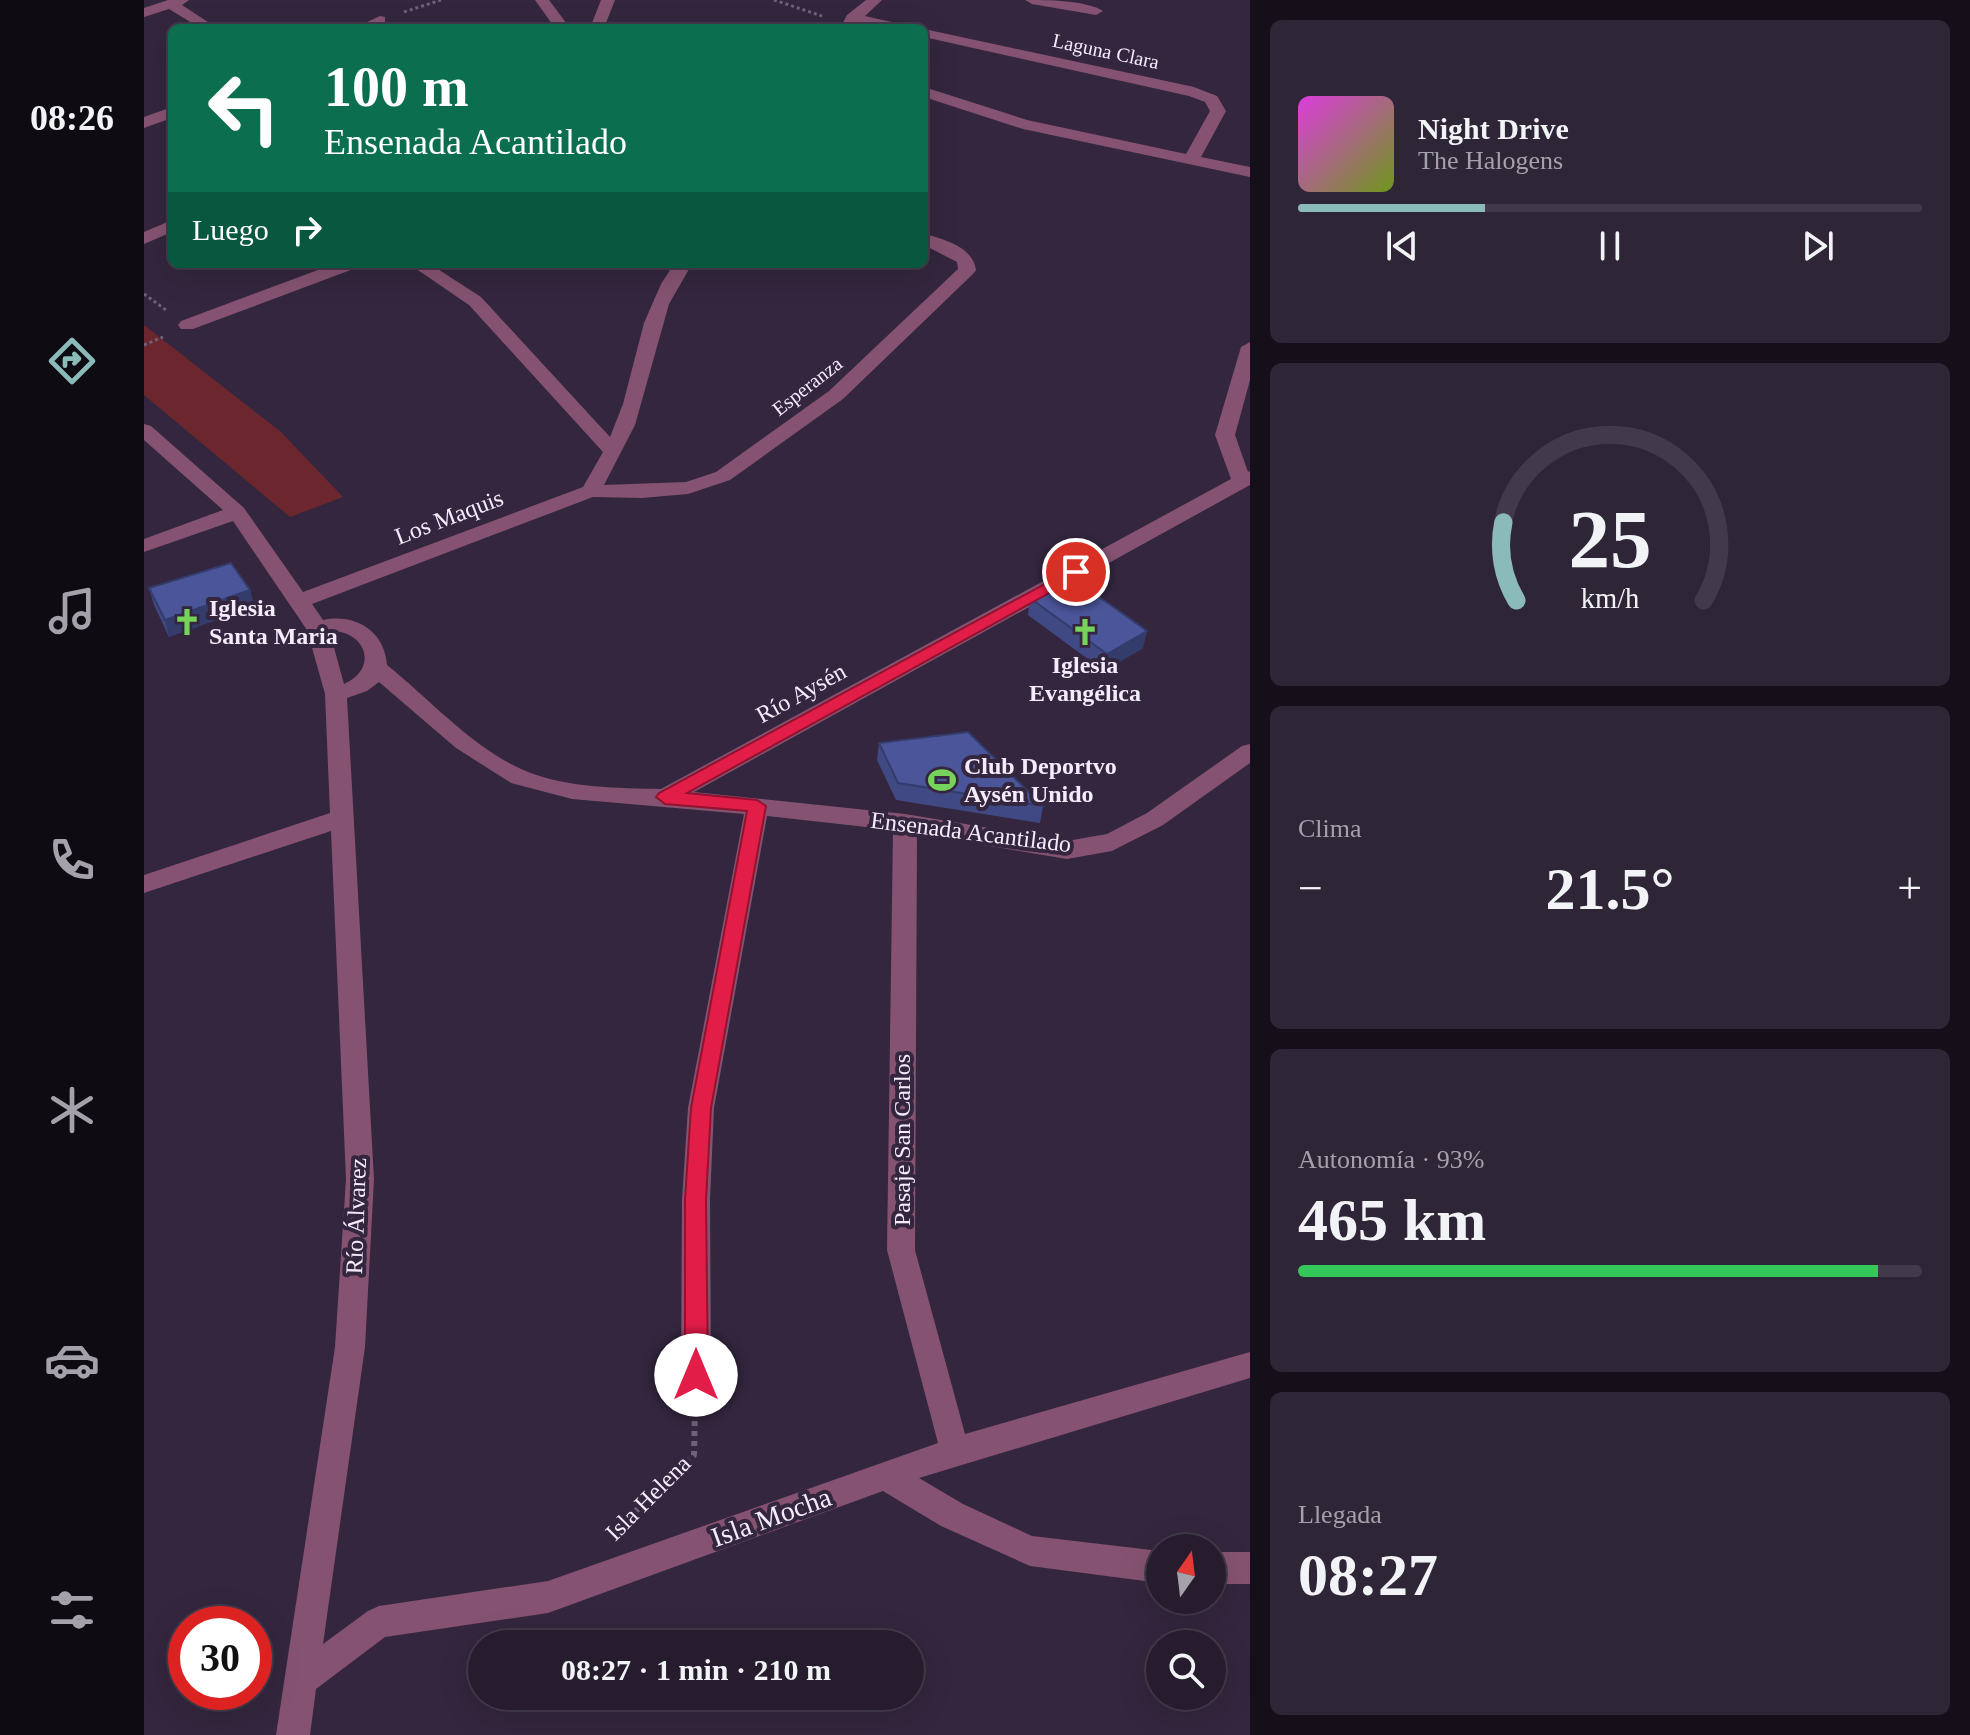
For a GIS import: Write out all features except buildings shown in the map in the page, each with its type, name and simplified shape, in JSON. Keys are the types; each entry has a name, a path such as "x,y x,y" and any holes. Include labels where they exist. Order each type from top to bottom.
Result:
{"street":[{"path":"542,0 560,24"},
{"path":"599,24 608,0"},
{"path":"848,23 875,0"},
{"path":"1032,0 1096,11"},
{"path":"144,13 176,2 205,24"},
{"path":"370,24 380,20"},
{"name":"Laguna Clara","path":"928,34 1162,83 1211,99 1218,111 1191,160"},
{"path":"928,93 1023,124 1250,172"},
{"path":"144,123 168,114"},
{"path":"144,239 168,227"},
{"name":"Esperanza","path":"591,491 688,488 723,476 836,395 967,270 966,260 956,252 928,241"},
{"path":"187,325 339,268"},
{"path":"424,268 475,301 609,459"},
{"path":"591,491 626,424 651,322 665,288 680,268"},
{"path":"1245,479 1225,435 1250,347"},
{"path":"144,430 237,512 318,629 336,624 353,626 371,643 376,668 371,678 336,694"},
{"name":"Río Aysén","path":"665,797 1245,479"},
{"name":"Los Maquis","path":"299,601 591,491"},
{"path":"144,546 237,512"},
{"name":"Río Álvarez","path":"293,1735 304,1678 350,1347 360,1179 336,694 318,629"},
{"path":"376,668 483,756 517,776 565,790 665,797"},
{"name":"Ensenada Acantilado","path":"665,797 905,823 1067,850 1112,842 1155,819 1250,752"},
{"path":"696,1375 696,1200 701,1108 757,806"},
{"path":"144,884 344,817"},
{"name":"Pasaje San Carlos","path":"905,823 901,1250 955,1451"},
{"name":"Isla Mocha","path":"304,1678 379,1622 548,1597 955,1451 1250,1365"},
{"path":"886,1476 952,1515 1030,1551 1146,1565"},
{"path":"1226,1568 1250,1568"}],"path":[{"path":"380,20 441,0"},
{"path":"774,0 848,23"},
{"name":"Isla Helena","path":"604,1542 694,1455 696,1375"}],"shaded area":[{"path":"144,325 281,432 343,497 290,517 144,395"}],"place":[{"name":"Iglesia Santa Maria","path":"187,622"},
{"name":"Iglesia Evangélica","path":"1085,632"},
{"name":"Club Deportvo Aysén Unido","path":"942,780"}],"route":[{"path":"696,1375 696,1200 701,1108 757,806 665,797 1076,572"}]}
